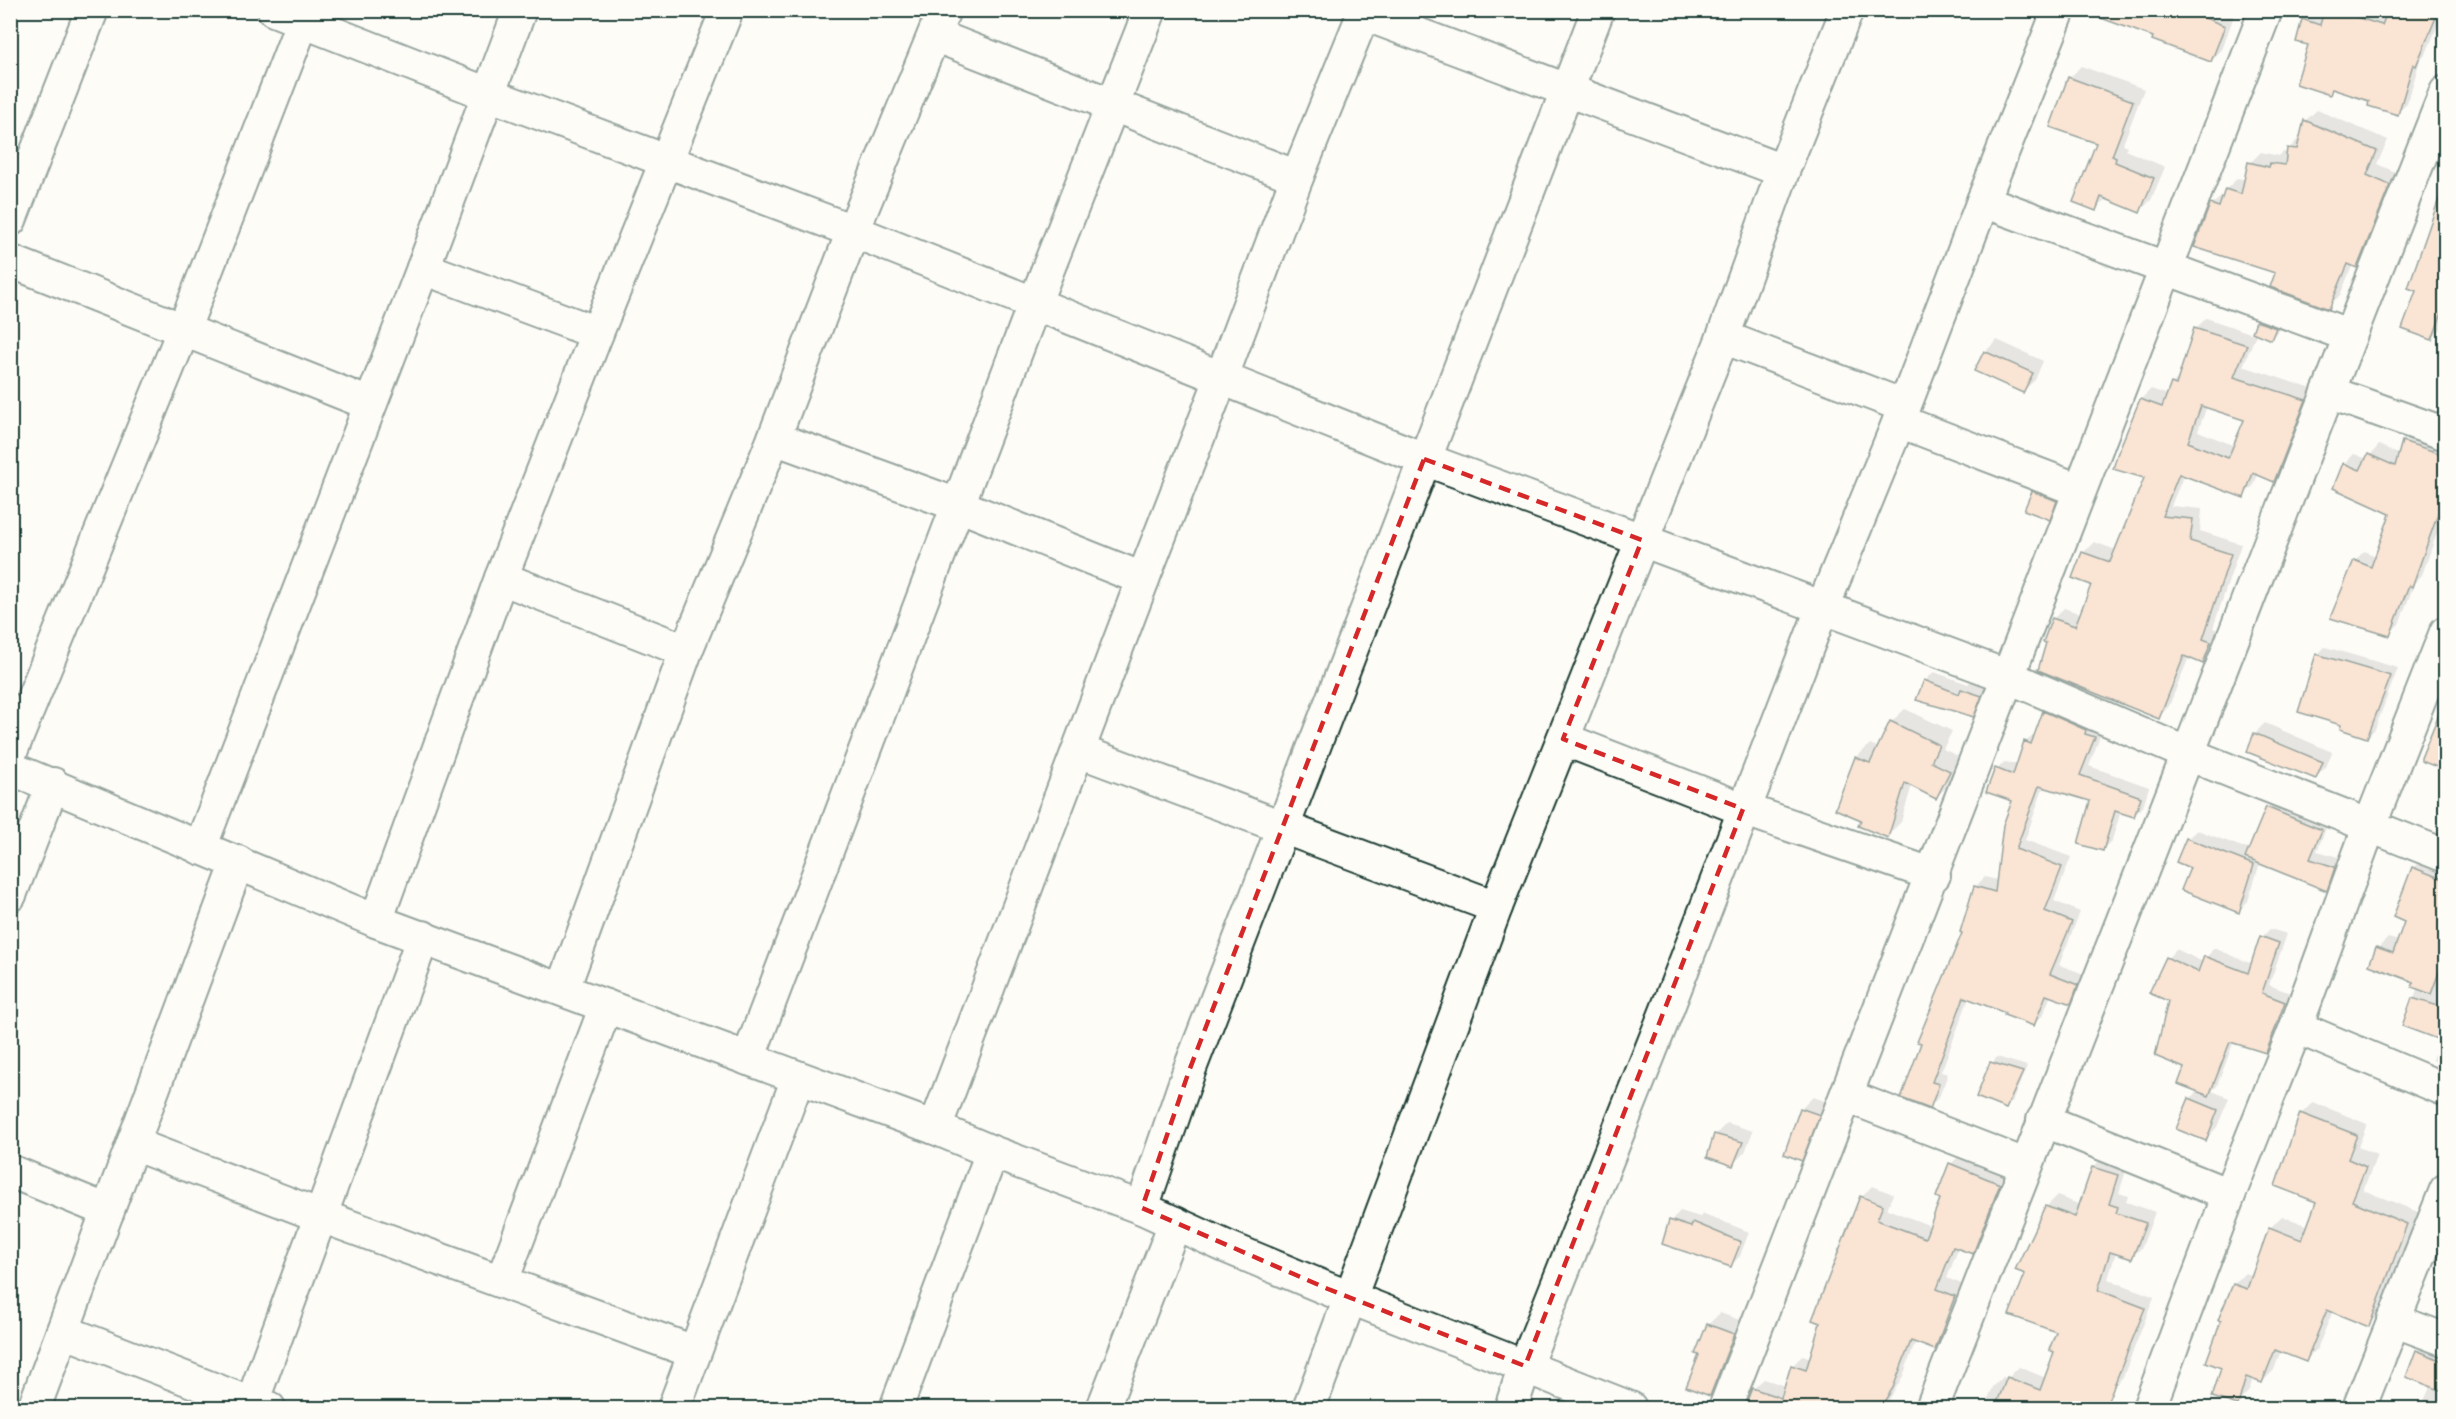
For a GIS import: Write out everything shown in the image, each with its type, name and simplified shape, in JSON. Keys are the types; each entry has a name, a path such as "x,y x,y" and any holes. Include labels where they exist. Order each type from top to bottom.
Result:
{"street":[{"path":"10,220 92,10"},
{"path":"274,10 305,16 488,94 853,231 1424,459 2009,677 2188,754 2445,856"},
{"path":"200,848 423,268 519,10"},
{"path":"375,921 501,578 728,10"},
{"path":"748,1059 1035,302 1150,10"},
{"path":"1142,1208 1189,1071 1598,10"},
{"path":"1309,1408 1496,907 1722,337 1847,10"},
{"path":"1511,1408 1525,1366 1666,1012 1743,809 2059,10"},
{"path":"1725,1408 1934,875 2079,490 2266,10"},
{"path":"935,1128 1297,177 1364,12 1784,171"},
{"path":"10,754 183,331 305,16"},
{"path":"563,990 686,651 774,438 853,231 939,23 1113,104 1297,177"},
{"path":"1932,1408 2025,1165 2188,754 2348,335 2445,92"},
{"path":"1983,201 2348,335"},
{"path":"10,261 370,404"},
{"path":"423,268 597,333"},
{"path":"1722,337 2079,490"},
{"path":"2328,392 2445,434"},
{"path":"774,438 958,505 1143,579"},
{"path":"501,578 686,651"},
{"path":"2149,1408 2445,632"},
{"path":"1563,739 1743,809 1934,875"},
{"path":"1079,751 1496,907"},
{"path":"10,768 375,921 935,1128 992,1152 1142,1208 1251,1258 1630,1408"},
{"path":"10,895 52,784"},
{"path":"34,1408 238,862"},
{"path":"63,1331 257,1407 321,1215 423,937"},
{"path":"502,1281 606,1006"},
{"path":"2296,1027 2445,1090"},
{"path":"674,1408 798,1078"},
{"path":"1847,1096 2025,1165"},
{"path":"2043,1120 2229,1195"},
{"path":"133,1144 694,1352"},
{"path":"896,1408 992,1152"},
{"path":"10,1171 108,1211"},
{"path":"2359,1408 2445,1190"},
{"path":"1103,1408 1175,1223"},
{"path":"2392,1320 2445,1340"}],"highlighted area":[{"path":"1424,459 1642,540 1563,739 1743,809 1525,1366 1328,1289 1142,1208 1189,1071"}],"building":[{"path":"2087,10 2185,10 2225,26 2211,62 2152,40 2153,37 2087,13"},
{"path":"2324,10 2333,10 2382,25 2388,10 2439,10 2416,66 2413,64 2398,115 2368,106 2369,101 2332,89 2330,95 2296,84 2308,45 2296,42 2302,19 2320,25"},
{"path":"2068,77 2133,101 2112,156 2116,158 2115,162 2154,178 2140,213 2101,197 2096,211 2073,202 2096,143 2050,127"},
{"path":"2304,120 2377,151 2367,175 2390,185 2357,268 2348,264 2329,309 2270,287 2275,273 2194,247 2210,204 2219,207 2225,189 2241,194 2248,162 2269,167 2270,163 2285,165 2287,148 2297,149"},
{"path":"2442,190 2445,190 2445,304 2432,340 2402,329 2416,291 2408,288"},
{"path":"2256,321 2276,328 2271,340 2252,332"},
{"path":"2194,328 2247,345 2234,377 2306,400 2274,482 2253,473 2244,498 2179,474 2162,516 2193,519 2190,541 2231,554 2203,639 2211,642 2203,664 2184,656 2159,719 2038,670 2046,643 2043,642 2052,618 2075,626 2091,585 2072,578 2082,552 2110,562 2144,478 2113,469 2140,399 2162,407 2171,383 2176,385","holes":["2201,406 2244,420 2228,458 2188,442"]},
{"path":"1984,351 2033,373 2023,393 1974,371"},
{"path":"2402,441 2445,455 2445,494 2412,587 2409,585 2390,636 2330,618 2354,560 2371,567 2390,514 2333,488 2343,463 2360,470 2368,454 2395,466"},
{"path":"2032,491 2057,501 2050,520 2024,510"},
{"path":"2316,654 2391,676 2367,738 2340,729 2341,725 2298,712"},
{"path":"1924,680 1959,694 1961,689 1982,696 1974,717 1916,700"},
{"path":"2445,699 2445,770 2421,761 2421,758"},
{"path":"2043,711 2086,730 2085,734 2095,737 2080,775 2141,797 2134,817 2115,811 2103,851 2078,844 2090,801 2039,786 2016,849 2062,867 2045,911 2072,922 2050,974 2078,985 2071,1004 2046,995 2034,1026 1964,997 1932,1082 1939,1084 1930,1109 1901,1098 1921,1043 1917,1042 1962,933 1960,932 1974,886 1995,892 2003,825 2012,801 1986,792 1995,768 2013,775 2024,741 2031,744"},
{"path":"1890,721 1939,745 1931,762 1950,771 1936,799 1905,783 1888,838 1858,826 1861,820 1835,809 1855,757 1870,763"},
{"path":"2254,733 2323,762 2316,779 2247,752"},
{"path":"2266,807 2322,830 2310,859 2335,867 2327,891 2245,858"},
{"path":"2186,838 2254,865 2239,913 2181,890 2190,868 2176,862"},
{"path":"2412,867 2445,880 2445,956 2431,994 2412,987 2414,982 2369,965 2376,947 2393,953 2404,922 2393,917"},
{"path":"2260,936 2279,943 2262,993 2285,1002 2266,1053 2230,1042 2209,1096 2178,1084 2184,1068 2155,1056 2168,1001 2149,993 2166,957 2198,972 2204,956 2248,973"},
{"path":"2412,998 2445,1008 2445,1042 2402,1026"},
{"path":"1990,1062 2023,1072 2006,1109 1976,1097"},
{"path":"2189,1098 2218,1110 2206,1141 2176,1129"},
{"path":"1800,1108 1820,1115 1802,1161 1784,1154"},
{"path":"2300,1113 2357,1135 2348,1159 2366,1167 2352,1201 2407,1224 2369,1327 2327,1310 2306,1362 2275,1350 2262,1383 2246,1377 2238,1405 2212,1397 2221,1368 2206,1362 2221,1321 2218,1320 2233,1284 2247,1289 2269,1227 2302,1240 2316,1202 2275,1186"},
{"path":"1714,1134 1743,1142 1733,1166 1707,1157"},
{"path":"1949,1163 2000,1184 1973,1254 1953,1247 1937,1289 1955,1296 1935,1350 1911,1341 1893,1388 1880,1408 1744,1408 1752,1388 1781,1398 1791,1365 1806,1370 1820,1323 1812,1320 1860,1196 1883,1205 1877,1220 1925,1238 1940,1199 1936,1197"},
{"path":"2092,1167 2118,1175 2109,1204 2118,1207 2116,1213 2146,1223 2132,1259 2110,1252 2098,1290 2145,1308 2105,1408 1995,1408 2007,1377 2040,1390 2054,1352 2049,1350 2056,1332 2009,1315 2025,1274 2015,1270 2045,1206 2075,1217"},
{"path":"1669,1220 1691,1227 1693,1222 1741,1242 1731,1267 1662,1244"},
{"path":"1707,1324 1734,1334 1710,1396 1686,1387 1699,1355 1695,1354"},
{"path":"2416,1350 2445,1362 2445,1392 2406,1377"}]}
